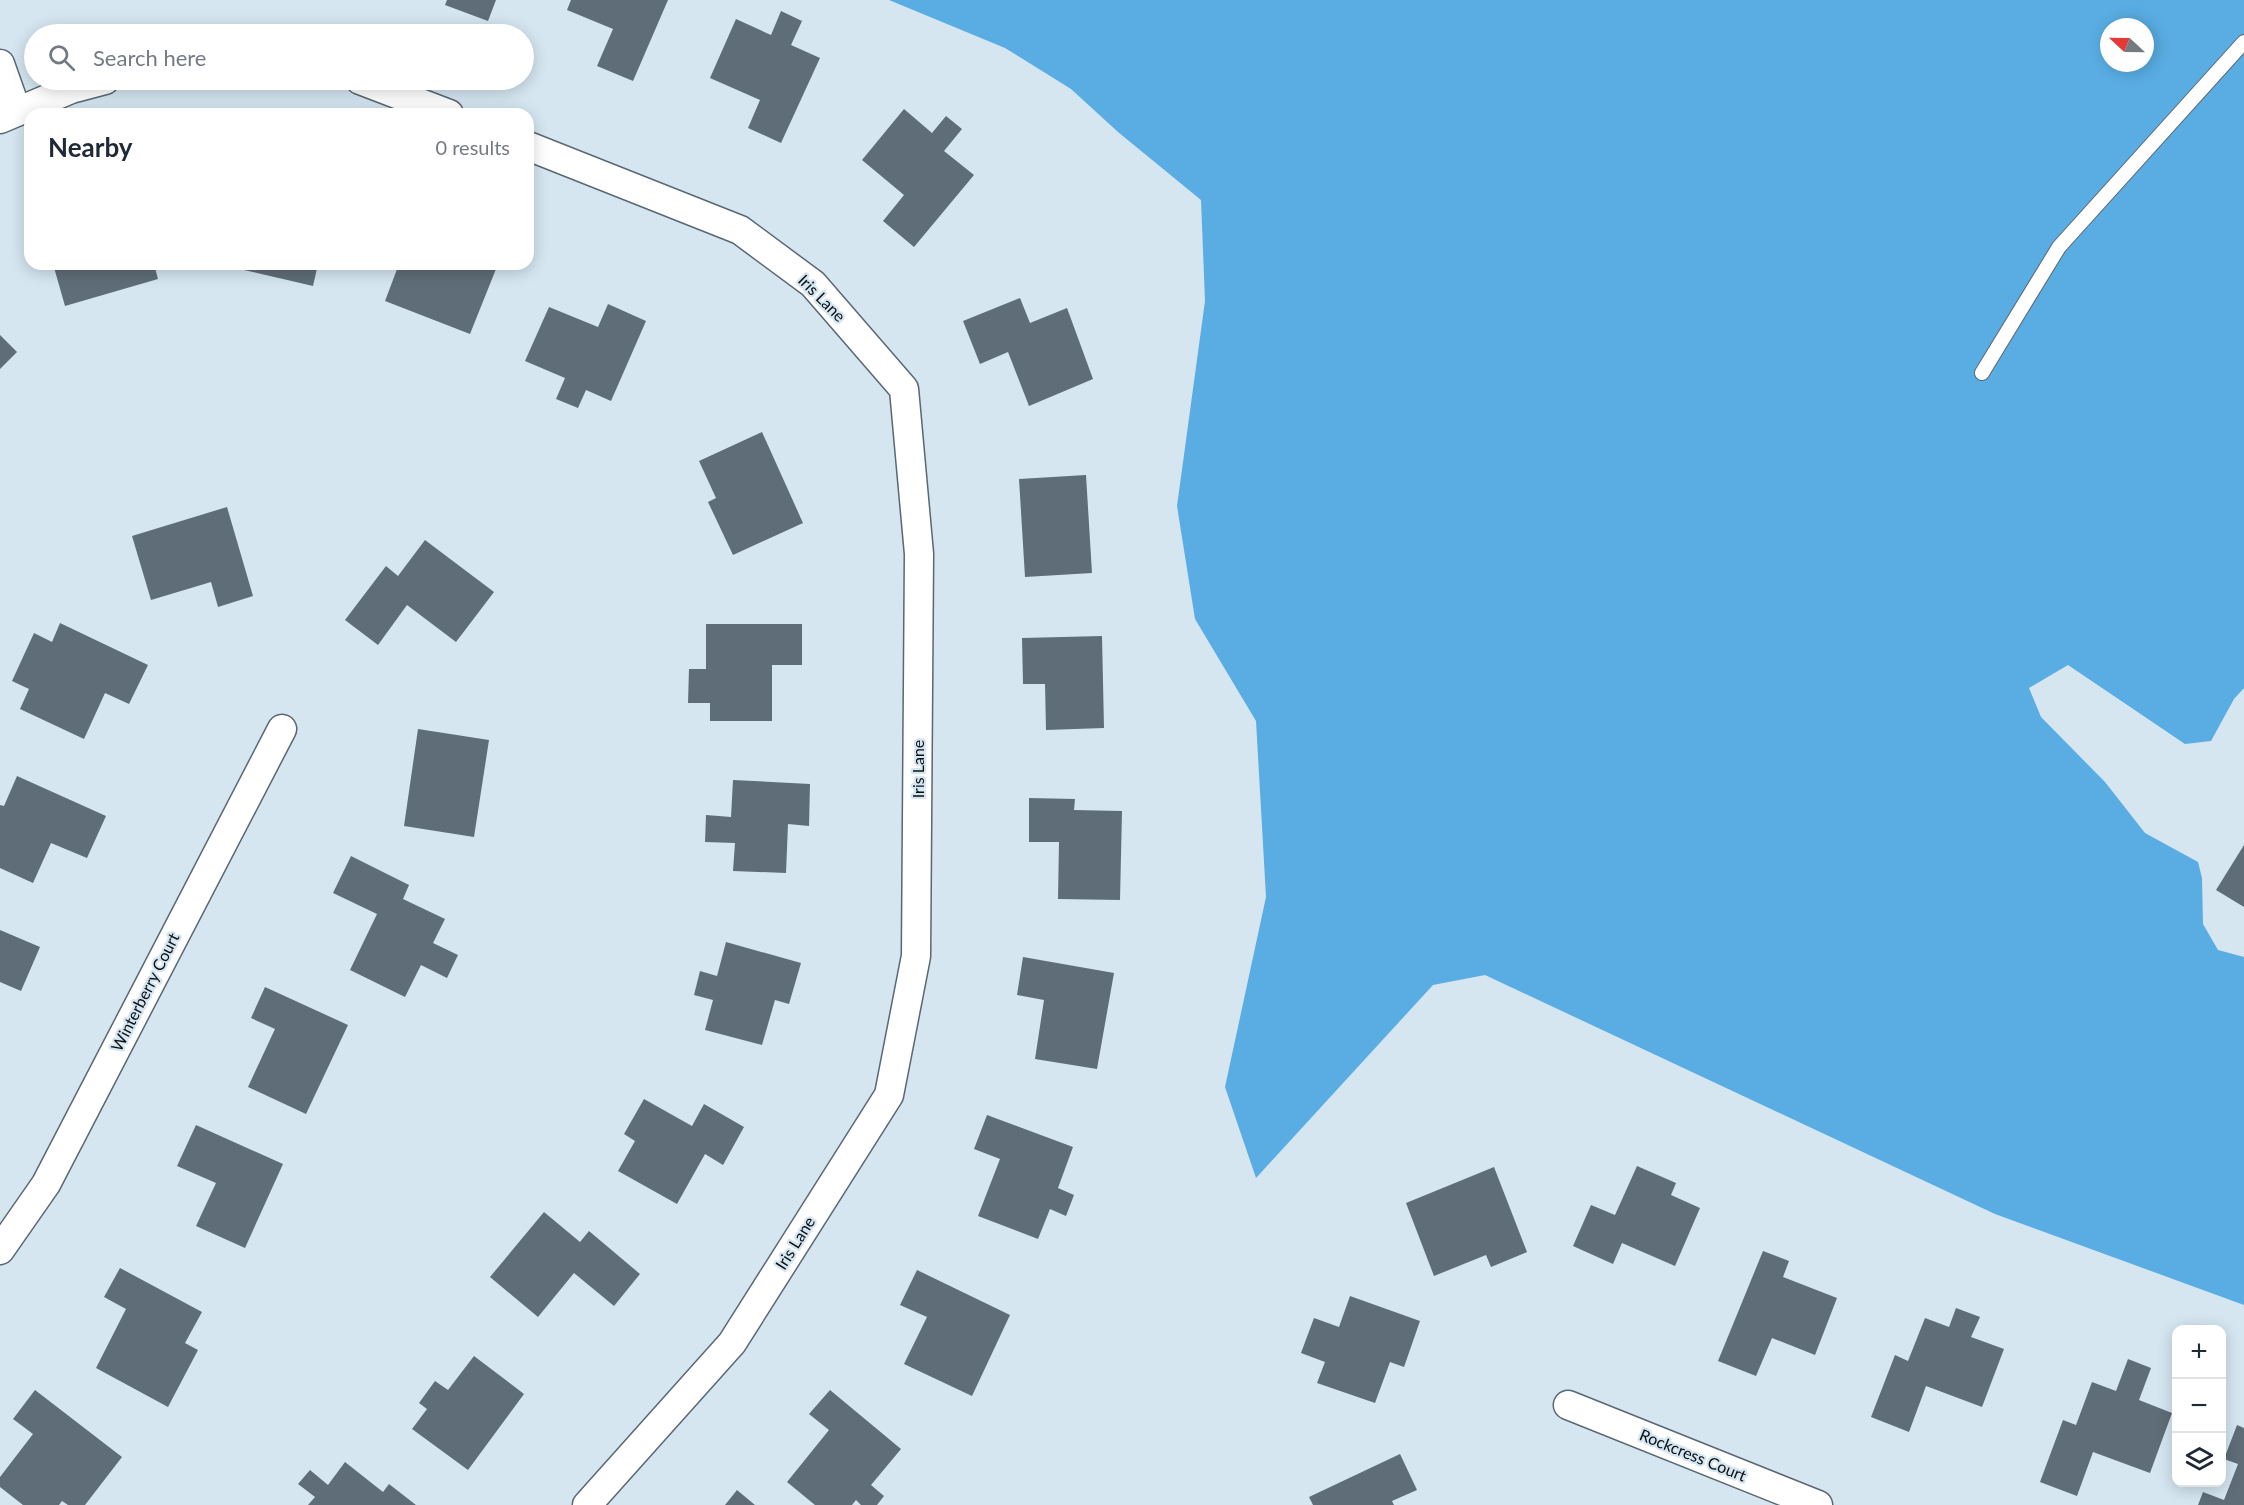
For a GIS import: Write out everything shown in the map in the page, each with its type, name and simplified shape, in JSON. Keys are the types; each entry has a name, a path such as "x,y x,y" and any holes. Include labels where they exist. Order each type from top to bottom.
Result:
{"street":[{"path":"0,64 8,115 24,108"},
{"path":"25,108 69,90"},
{"path":"386,90 433,108"},
{"name":"Iris Lane","path":"534,148 740,230 813,284 904,389 920,554 916,956 889,1095 732,1343 587,1505"},
{"name":"Winterberry Court","path":"0,1250 46,1184 282,729"},
{"name":"Rockcress Court","path":"1568,1405 1818,1505"}],"lane":[{"path":"1982,373 2059,247 2244,42"}],"shaded area":[{"path":"889,0 2244,0 2244,688 2234,699 2211,741 2185,744 2068,665 2029,688 2041,717 2105,782 2145,833 2198,862 2202,878 2203,924 2218,950 2244,957 2244,1305 1995,1214 1485,975 1433,985 1256,1178 1225,1087 1266,897 1256,721 1195,619 1177,506 1205,301 1201,200 1118,132 1071,89 1005,48"}],"building":[{"path":"447,0 496,0 488,21 445,5"},
{"path":"571,0 668,0 633,81 597,66 613,29 567,10"},
{"path":"781,11 802,21 791,45 820,58 781,143 748,128 760,100 710,78 736,19 771,35"},
{"path":"904,109 932,133 946,116 962,129 944,151 974,175 914,247 883,221 904,195 862,160"},
{"path":"55,270 156,270 158,279 65,306"},
{"path":"244,270 317,270 313,286"},
{"path":"397,270 496,270 470,334 385,301"},
{"path":"1020,298 1030,323 1067,308 1093,379 1029,406 1008,352 980,364 963,321"},
{"path":"608,304 646,321 611,401 586,390 578,408 556,399 565,378 525,361 549,307 598,327"},
{"path":"0,335 17,352 0,369"},
{"path":"762,432 803,523 733,555 708,502 716,498 699,461"},
{"path":"1086,475 1092,573 1025,577 1019,479"},
{"path":"227,507 253,596 218,607 211,582 151,600 132,536"},
{"path":"425,540 494,592 456,642 407,605 378,645 345,620 386,566 398,576"},
{"path":"60,623 148,665 129,704 105,693 84,739 20,709 29,689 12,681 34,633 52,642"},
{"path":"706,624 802,624 802,665 772,665 772,721 710,721 710,703 688,703 689,669 706,669"},
{"path":"1102,636 1104,728 1046,730 1045,684 1023,684 1022,638"},
{"path":"418,729 489,740 474,837 404,826"},
{"path":"17,776 106,816 87,858 51,843 33,883 0,868 0,805 4,806"},
{"path":"733,780 810,784 809,826 788,824 786,873 733,871 735,843 705,842 706,815 731,817"},
{"path":"1029,798 1075,799 1074,810 1122,811 1120,900 1058,899 1059,842 1029,842"},
{"path":"2244,845 2244,907 2216,890"},
{"path":"351,856 409,885 403,899 445,919 433,943 458,955 447,978 421,965 405,997 350,970 377,914 333,893"},
{"path":"0,930 40,947 21,991 0,982"},
{"path":"726,942 801,963 789,1004 775,1000 762,1045 705,1030 713,1000 694,995 700,971 717,976"},
{"path":"1023,957 1114,973 1097,1069 1035,1059 1044,1000 1017,995"},
{"path":"265,987 348,1025 306,1114 248,1087 275,1029 251,1018"},
{"path":"644,1099 692,1126 704,1104 744,1127 723,1165 705,1154 677,1204 618,1171 635,1141 624,1134"},
{"path":"987,1115 1073,1147 1058,1188 1074,1195 1066,1216 1050,1209 1038,1239 978,1216 1000,1159 974,1149"},
{"path":"196,1125 283,1164 245,1248 196,1226 216,1183 177,1166"},
{"path":"1637,1166 1676,1183 1671,1195 1700,1208 1675,1266 1622,1243 1613,1264 1573,1246 1591,1205 1615,1215"},
{"path":"1494,1167 1527,1252 1491,1267 1486,1255 1434,1276 1406,1203"},
{"path":"544,1212 580,1242 589,1231 640,1274 614,1306 574,1273 538,1317 490,1277"},
{"path":"1763,1251 1789,1261 1783,1277 1837,1298 1815,1355 1772,1338 1756,1376 1718,1361"},
{"path":"120,1268 202,1312 185,1343 198,1350 168,1407 96,1368 126,1309 104,1297"},
{"path":"917,1270 1010,1315 972,1396 904,1364 927,1317 900,1305"},
{"path":"1350,1296 1420,1321 1404,1367 1390,1362 1375,1403 1317,1383 1325,1362 1301,1353 1314,1318 1339,1327"},
{"path":"1956,1308 1980,1317 1971,1337 2004,1349 1982,1407 1926,1386 1909,1432 1871,1417 1895,1355 1908,1361 1925,1318 1949,1327"},
{"path":"474,1356 524,1394 468,1470 412,1429 427,1409 419,1403 435,1381 448,1390"},
{"path":"2128,1359 2151,1368 2139,1400 2172,1413 2150,1473 2093,1452 2077,1496 2040,1482 2063,1420 2076,1425 2092,1382 2116,1391"},
{"path":"35,1390 122,1457 85,1505 68,1505 62,1501 59,1505 23,1505 0,1487 0,1477 33,1434 13,1419"},
{"path":"830,1390 901,1449 871,1485 884,1496 877,1505 861,1505 856,1500 852,1505 815,1505 787,1482 829,1430 809,1414"},
{"path":"2237,1425 2244,1428 2244,1505 2198,1505 2203,1492 2224,1500 2238,1464 2226,1460"},
{"path":"1400,1454 1417,1490 1392,1501 1394,1505 1313,1505 1309,1497"},
{"path":"345,1462 383,1492 389,1484 416,1505 308,1505 315,1497 298,1484 310,1470 328,1485"},
{"path":"737,1490 755,1505 725,1505"}]}
